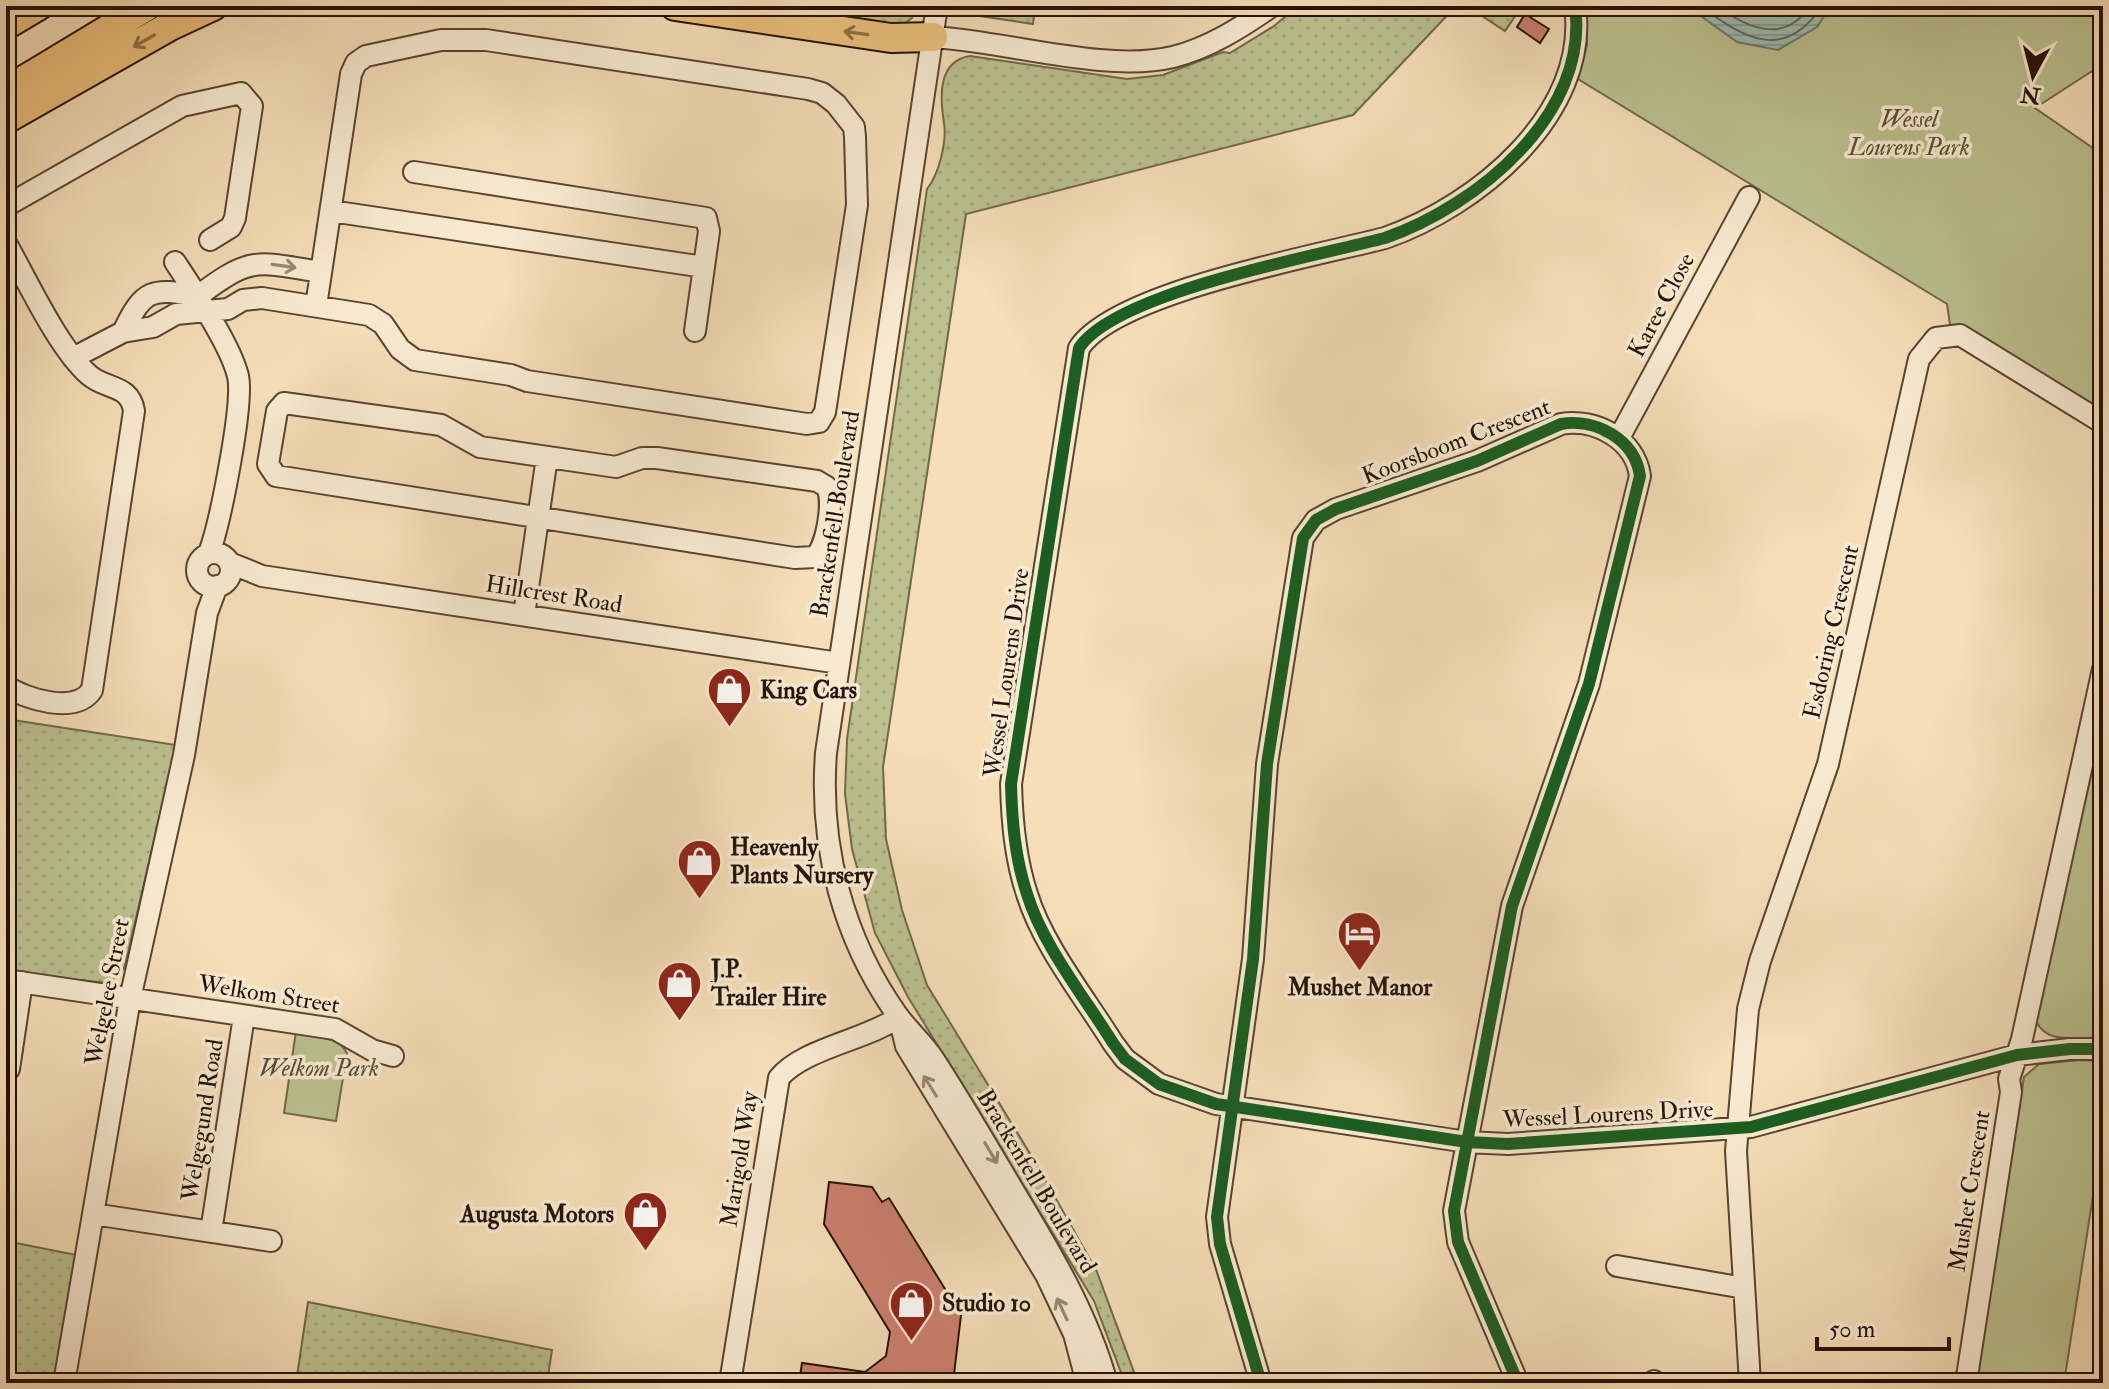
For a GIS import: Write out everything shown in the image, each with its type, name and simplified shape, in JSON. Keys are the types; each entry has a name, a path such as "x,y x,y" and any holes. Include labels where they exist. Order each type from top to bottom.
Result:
{"highway":[{"path":"6,25 38,6"},
{"path":"6,91 147,6"},
{"path":"6,119 170,26 213,6"},
{"path":"675,6 888,37 933,37"}],"street":[{"name":"Brackenfell Boulevard","path":"937,6 826,753 822,800 826,835 834,878 852,933 899,1017 933,1058 1061,1268 1097,1345 1107,1383"},
{"path":"933,37 1139,61 1174,57 1210,43 1272,6"},
{"name":"Wessel Lourens Drive","path":"1575,6 1572,57 1552,110 1515,154 1455,204 1410,229 1385,238 1164,295 1104,325 1083,342 1076,358 1011,784 1017,856 1027,896 1040,924 1125,1059 1178,1093 1233,1107 1467,1142 1508,1144 1737,1128 2017,1055 2103,1049"},
{"path":"123,332 138,301 161,290 228,309 243,300 262,298 374,317 404,353 421,361 807,424 819,422 825,412 857,205 854,127 836,104 822,93 808,89 486,40 441,40 366,56 354,66 316,306"},
{"path":"6,206 182,106 241,93 252,106 235,218 231,227 210,240"},
{"path":"414,172 701,216 710,226 695,331"},
{"name":"Karee Close","path":"1619,438 1749,197"},
{"path":"331,211 704,267"},
{"path":"6,243 73,358 95,380 123,390 134,411 93,686 87,698 72,704 20,695 6,686"},
{"name":"Welgelee Street","path":"64,1383 130,999 184,755 207,613 218,570 219,526 239,381 202,304 175,262"},
{"path":"73,358 123,332 153,327 202,304 238,269 255,263 321,272"},
{"name":"Esdoring Crescent","path":"1737,1128 1752,990 1828,764 1922,350 1936,338 1960,335 2103,423"},
{"path":"284,403 441,425 480,447 621,468 642,458 657,458 774,475 823,483 830,498 823,548 810,559 538,518 276,476 268,464 277,411 284,403"},
{"name":"Koorsboom Crescent","path":"1261,1383 1219,1236 1218,1207 1253,959 1267,764 1299,549 1308,528 1336,509 1477,461 1561,424 1584,423 1619,438"},
{"path":"1518,1383 1454,1227 1512,906 1589,684 1638,486 1639,468 1619,438"},
{"path":"524,615 547,457"},
{"name":"Hillcrest Road","path":"218,570 839,663"},
{"path":"2017,1055 2103,669"},
{"path":"9,1069 14,981"},
{"name":"Welkom Street","path":"14,981 335,1029 372,1050 393,1056"},
{"name":"Welgegund Road","path":"211,1232 244,1016"},
{"name":"Brackenfell Boulevard","path":"899,1017 906,1046 1046,1275 1074,1334 1087,1383"},
{"name":"Marigold Way","path":"730,1383 779,1078 793,1065 882,1029 899,1017"},
{"name":"Mushet Crescent","path":"1966,1383 2011,1092 2009,1079 2017,1055"},
{"path":"1737,1128 1750,1383"},
{"name":"Welgegund Road","path":"93,1214 271,1241"},
{"path":"1617,1266 1744,1288"}],"green space":[{"path":"736,6 916,6 912,18 901,26"},
{"path":"967,6 1027,6 1034,16 1033,24 980,16"},
{"path":"1298,6 1456,6 1353,115 966,214 883,767 886,839 902,910 927,985 1037,1165 1097,1272 1138,1383 1125,1383 1094,1301 908,997 875,933 852,849 845,794 847,739 927,189 943,148 942,92 946,73 959,59 970,56 1127,79 1163,75 1223,52 1230,53 1274,26"},
{"path":"1467,6 1522,6 1505,31"},
{"name":"Wessel Lourens Park","path":"1587,6 2103,6 2103,64 2035,108 2103,155 2103,413 1959,327 1950,325 1947,304 1578,79 1587,45"},
{"path":"2103,708 2103,1038 2056,1037 2041,1029 2036,1021"},
{"path":"6,719 176,745 125,966 119,976 108,983 6,973"},
{"name":"Welkom Park","path":"296,1031 339,1042 347,1053 336,1121 284,1113"},
{"path":"2103,1061 2103,1131 2064,1383 1976,1383 2024,1077 2039,1064"},
{"path":"6,1241 76,1255 54,1383 6,1383"},
{"path":"308,1302 552,1350 547,1383 296,1383"}],"water":[{"path":"1687,6 1831,6 1817,27 1778,50 1737,42"}],"building":[{"path":"1525,14 1549,29 1540,43 1517,27"},
{"path":"829,1182 872,1187 882,1202 889,1198 961,1315 953,1383 799,1383 802,1363 865,1372 886,1356 890,1332 824,1224"}],"cycle path":[{"path":"1575,6 1575,46 1565,83 1546,118 1520,150 1490,179 1456,203 1385,238 1268,266 1174,293 1100,328 1079,348 1011,784 1013,826 1020,867 1027,894 1043,932 1125,1059 1159,1084 1216,1104 1467,1142 1508,1144 1751,1127 2017,1055 2103,1049"},
{"path":"1261,1383 1220,1244 1217,1217 1253,959 1267,764 1303,538 1316,520 1336,509 1477,461 1561,424 1574,423 1600,428 1622,442 1637,463 1640,476 1589,684 1512,906 1454,1211 1458,1242 1518,1383"}],"place":[{"name":"King Cars","path":"729,729"},
{"name":"Heavenly Plants Nursery","path":"699,900"},
{"name":"Mushet Manor","path":"1360,972"},
{"name":"J.P. Trailer Hire","path":"680,1022"},
{"name":"Augusta Motors","path":"645,1253"},
{"name":"Studio 10","path":"911,1342"}]}
